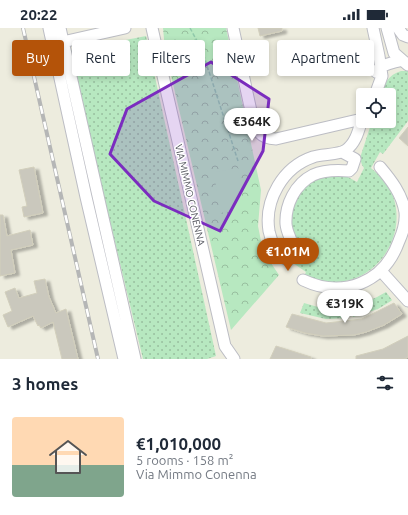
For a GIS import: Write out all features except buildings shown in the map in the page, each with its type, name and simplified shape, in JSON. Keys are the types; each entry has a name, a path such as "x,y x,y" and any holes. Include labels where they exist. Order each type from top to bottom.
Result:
{"street":[{"path":"50,28 56,40"},
{"path":"58,40 60,28"},
{"path":"64,42 125,28"},
{"name":"VIA MIMMO CONENNA","path":"152,28 224,342 234,359"},
{"path":"233,28 254,125 259,133 263,136 276,139 356,121"},
{"path":"374,28 382,76 378,88"},
{"path":"387,28 394,53 405,63"},
{"path":"398,28 403,35 408,37"},
{"path":"371,88 377,70 381,67 405,63"},
{"path":"64,66 97,195 135,359"},
{"path":"64,76 86,197 124,359"},
{"path":"360,128 355,142 342,152 324,154 301,162 287,174 276,190 270,204 268,224 272,242 281,257 288,260 293,256 294,247 289,238 286,225 286,212 290,200 306,180 313,175 336,170 349,171 352,168 362,128"},
{"path":"342,152 355,159"},
{"path":"303,280 317,286 334,288 350,287 365,282 381,271 391,260 404,228 404,212 400,196 393,182 380,167"},
{"path":"381,271 408,301"}],"path":[{"path":"190,28 202,50 238,161"}],"highlighted area":[{"path":"211,62 269,99 263,151 220,231 154,201 110,154 127,109"}],"green space":[{"path":"163,28 226,28 229,40 213,40 213,76 236,76 261,190 258,226 263,251 279,275 231,330 171,76 205,76 205,40 164,40"},
{"path":"146,36 147,40 138,40 138,76 155,76 216,356 207,359 143,359 75,76 130,76 130,40 125,40"},
{"path":"72,50 72,63 69,51"},
{"path":"401,71 408,71 408,121 383,154 380,152 371,168 384,180 393,196 396,212 396,228 391,243 383,257 373,268 360,276 345,281 328,282 304,276 306,272 293,263 300,252 290,224 294,201 312,181 329,175 346,176 357,182 364,168 360,158 370,128 396,128 396,88 383,88 390,77"},
{"path":"238,168 244,209 220,213 214,172"},
{"path":"386,292 392,300 378,309 353,317 351,307 355,307 354,306 365,302 366,303"},
{"path":"304,303 318,308 330,309 345,307 347,318 326,319 300,313"}],"railway":[{"path":"23,28 98,359"}]}
